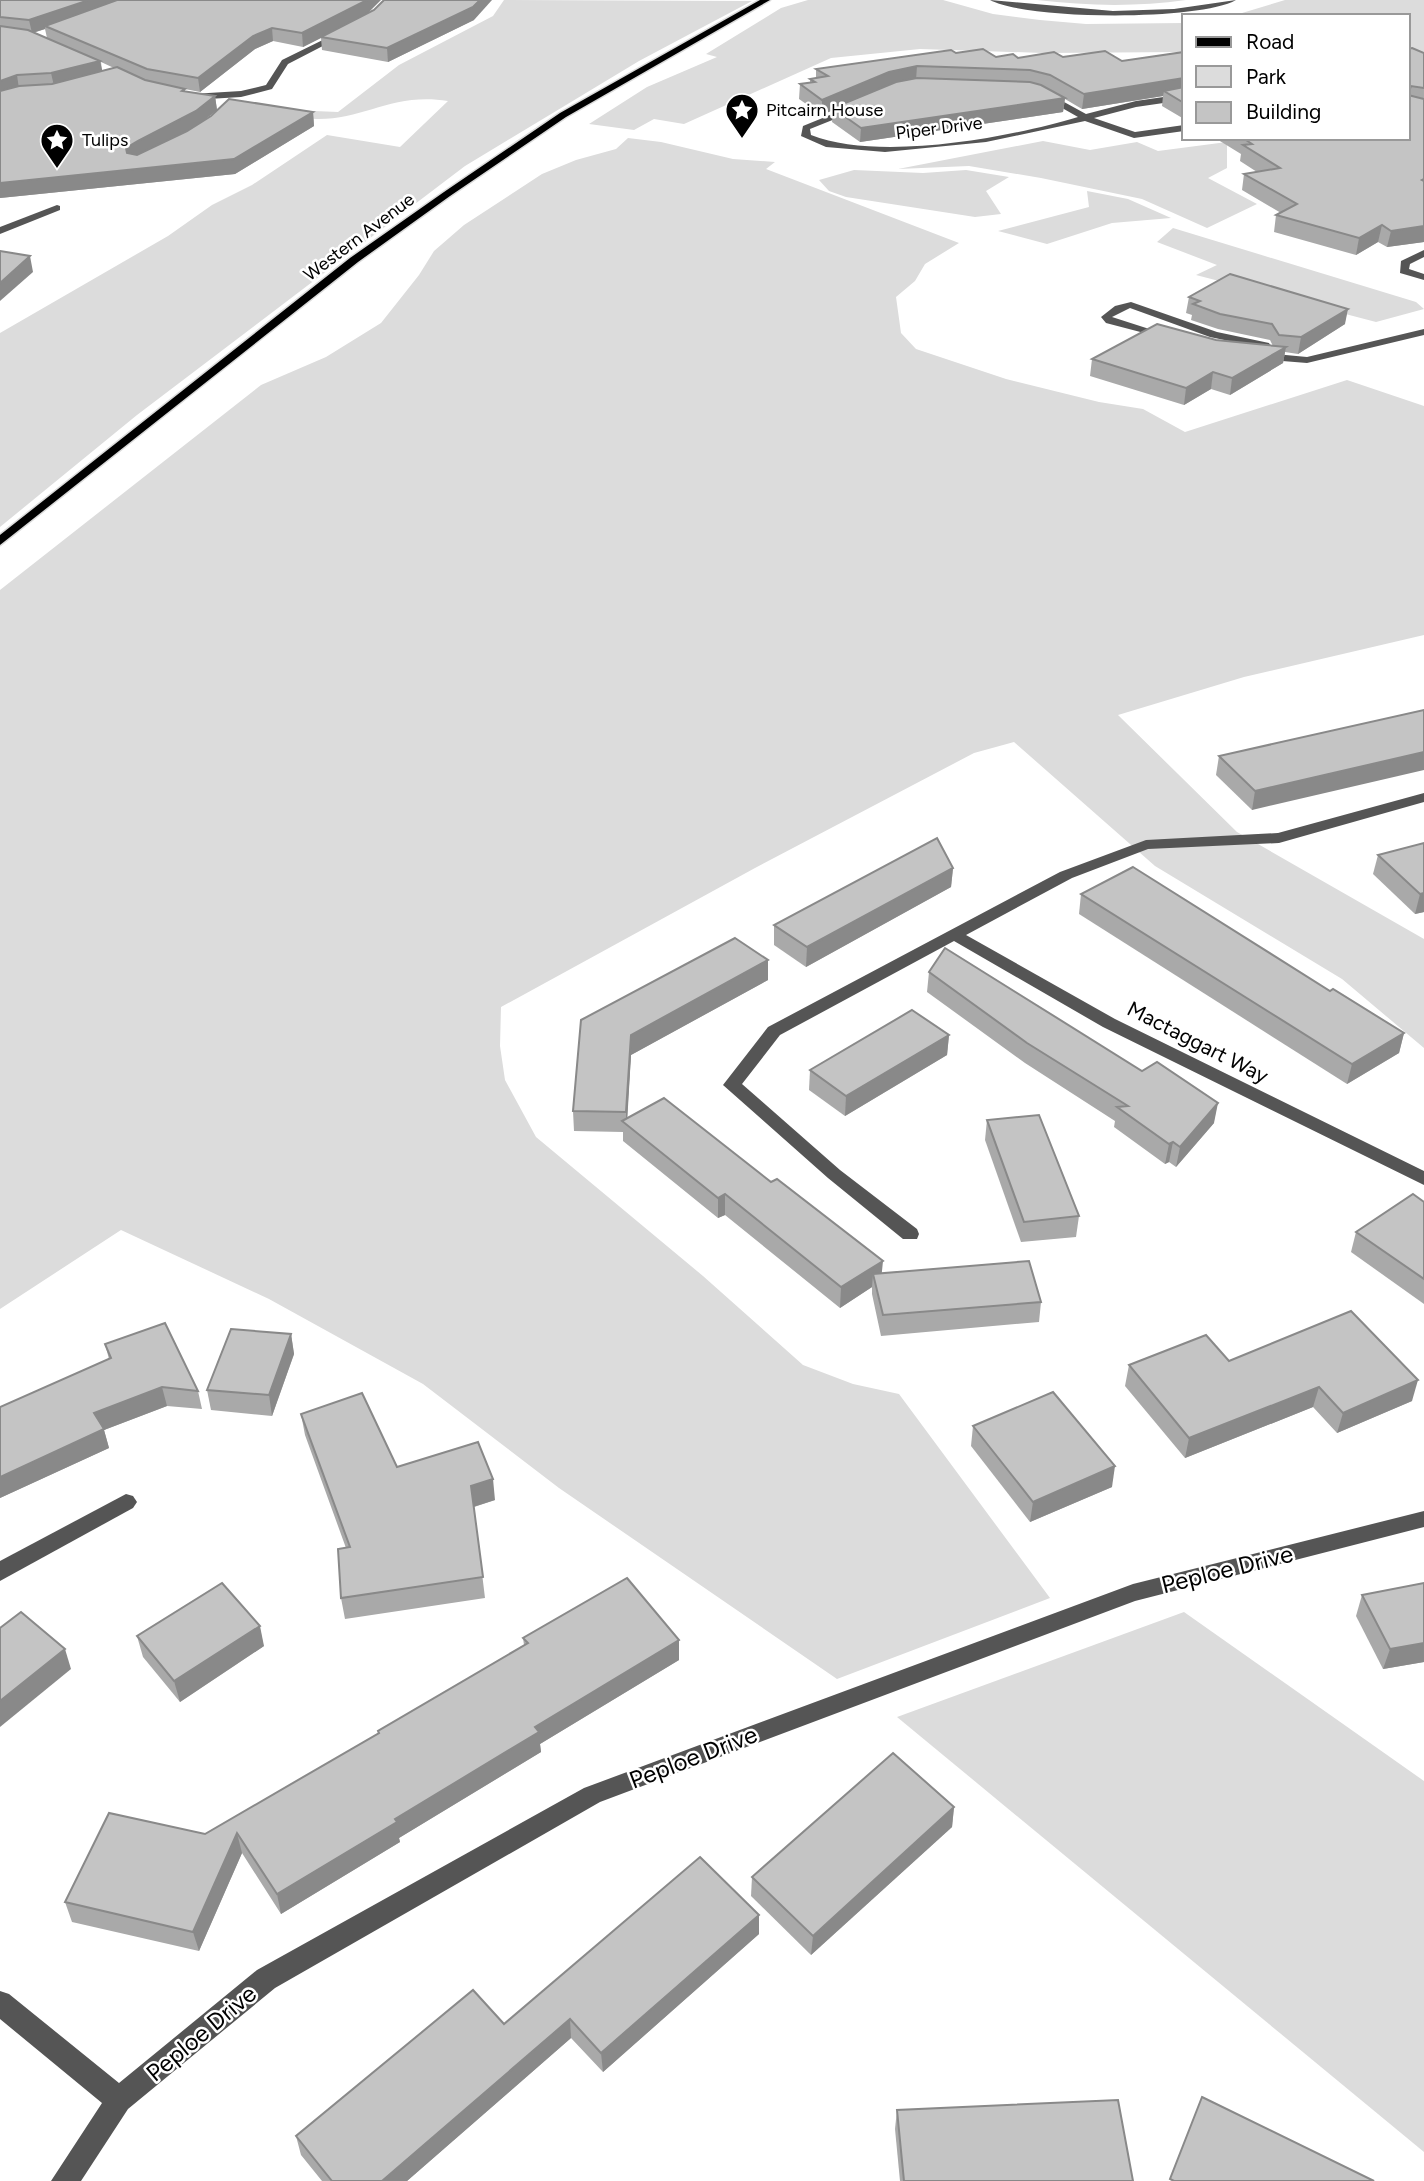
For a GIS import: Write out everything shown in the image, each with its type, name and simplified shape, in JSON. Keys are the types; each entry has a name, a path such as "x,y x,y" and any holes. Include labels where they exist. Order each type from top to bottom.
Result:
{"main road":[{"name":"Western Avenue","path":"0,541 354,260 447,194 563,115 766,0"}],"street":[{"path":"994,0 1046,9 1135,13 1193,8 1232,0"},
{"path":"176,94 223,96 269,86 285,62 346,32"},
{"path":"1036,92 1086,118 1134,135 1182,128"},
{"path":"223,96 227,109"},
{"name":"Piper Drive","path":"861,105 806,128 806,136 815,142 834,147 887,150 1039,130 1134,104 1182,97"},
{"path":"0,231 57,208"},
{"path":"1424,253 1405,263 1404,271 1424,277"},
{"path":"1175,340 1110,321 1106,317 1119,308 1131,305 1214,335 1265,345 1270,357"},
{"path":"1248,355 1307,360 1424,332"},
{"path":"910,1234 834,1174 732,1085 774,1031 1066,875 1146,845 1279,838 1424,797"},
{"name":"Mactaggart Way","path":"956,936 1109,1023 1424,1179"},
{"path":"0,1572 126,1502"},
{"name":"Peploe Drive","path":"65,2181 119,2100 266,1979 592,1795 1133,1593 1424,1518"},
{"path":"0,2003 119,2100"}],"green space":[{"path":"504,0 752,1 639,61 465,166 137,415 0,527 0,333 168,236 212,205 252,185 327,135 400,147 448,101 411,100 333,118 313,119 290,110 338,112 399,65 493,16"},
{"path":"808,0 943,0 993,14 1040,20 1086,24 1182,23 1182,52 1043,53 920,49 831,58 684,124 654,119 634,130 589,124 647,87 717,57 706,54 781,8"},
{"path":"1037,0 1186,0 1112,5"},
{"path":"1285,0 1424,0 1424,62 1410,57 1410,14 1239,14"},
{"path":"628,138 661,142 733,159 775,162 766,169 959,243 925,264 915,281 896,297 901,333 916,349 1006,379 1099,402 1143,409 1185,432 1347,380 1424,406 1424,635 1244,677 1118,715 1237,832 1424,939 1424,1048 1342,979 1155,866 1014,742 974,753 755,868 501,1007 500,1046 505,1080 536,1137 703,1276 803,1365 853,1384 899,1394 1050,1598 837,1679 559,1488 423,1384 269,1299 121,1230 0,1309 0,590 261,385 326,357 381,323 419,275 434,251 464,225 542,174 576,160 616,149"},
{"path":"1043,141 1090,150 1137,142 1158,151 1227,142 1227,168 1208,178 1257,204 1207,228 1142,199 1041,178 969,166 898,169"},
{"path":"854,170 923,173 966,170 1009,177 986,191 1001,214 975,217 846,197 829,191 819,180"},
{"path":"1087,191 1128,199 1171,218 1112,223 1047,244 998,231 1089,207"},
{"path":"1173,228 1416,302 1424,309 1376,322 1196,275 1217,265 1157,242"},
{"path":"1184,1612 1424,1781 1424,2152 897,1717"}],"building":[{"path":"0,0 89,0 29,20 0,17"},
{"path":"117,0 367,0 302,33 272,28 253,36 198,78 147,69 45,26"},
{"path":"384,0 480,0 473,7 387,48 321,37 374,10"},
{"path":"0,26 28,30 100,61 51,73 17,75 0,81"},
{"path":"1412,48 1424,53 1424,88 1411,86 1410,89"},
{"path":"983,49 996,57 1013,54 1018,58 1054,52 1063,57 1105,51 1122,61 1182,52 1182,78 1084,94 1050,75 1030,70 917,66 889,72 822,100 800,84 815,82 810,79 828,76 816,69 951,50 956,53"},
{"path":"117,67 145,80 185,89 182,91 215,96 196,111 126,148 127,153 137,155 187,131 211,116 229,99 313,112 234,159 0,183 0,91 19,86 52,84"},
{"path":"917,78 1030,82 1065,98 861,128 833,108 896,82"},
{"path":"1182,87 1182,102 1164,91"},
{"path":"1410,96 1424,99 1424,226 1391,231 1382,225 1359,238 1276,215 1297,204 1244,174 1280,168 1243,145 1252,144 1246,140 1410,140"},
{"path":"0,251 30,256 0,283"},
{"path":"1230,274 1348,309 1301,337 1279,335 1272,324 1220,314 1193,304 1200,301 1189,297"},
{"path":"1157,324 1216,340 1286,347 1232,378 1213,372 1186,388 1092,359"},
{"path":"1424,710 1424,752 1255,791 1219,756"},
{"path":"937,838 953,868 807,947 774,925"},
{"path":"1424,843 1424,893 1420,894 1378,855"},
{"path":"1133,867 1330,991 1333,989 1404,1033 1352,1064 1081,894"},
{"path":"735,938 768,960 631,1035 626,1112 573,1111 581,1020"},
{"path":"945,948 1142,1071 1157,1062 1218,1103 1180,1147 1173,1142 1169,1144 1117,1107 1128,1106 1027,1043 929,972"},
{"path":"912,1010 949,1035 846,1096 810,1070"},
{"path":"664,1098 771,1182 777,1179 883,1261 841,1287 725,1194 718,1198 622,1121"},
{"path":"1039,1115 1079,1216 1024,1222 987,1120"},
{"path":"1413,1194 1424,1202 1424,1279 1356,1232"},
{"path":"1029,1261 1041,1302 883,1315 873,1274"},
{"path":"1351,1311 1418,1380 1343,1413 1319,1387 1189,1438 1129,1365 1206,1335 1229,1361"},
{"path":"165,1323 198,1391 162,1387 94,1413 104,1429 0,1477 0,1407 111,1358 105,1344"},
{"path":"231,1329 291,1334 269,1395 207,1390"},
{"path":"1053,1392 1115,1466 1033,1502 973,1426"},
{"path":"362,1393 397,1467 478,1442 493,1479 471,1486 483,1577 341,1598 338,1549 350,1547 301,1414"},
{"path":"627,1578 679,1640 535,1727 539,1732 277,1894 237,1833 193,1932 65,1902 109,1813 205,1834 528,1643 523,1638"},
{"path":"222,1583 260,1626 174,1681 137,1636"},
{"path":"1424,1583 1424,1643 1390,1649 1362,1595"},
{"path":"21,1612 65,1649 0,1701 0,1628"},
{"path":"893,1753 954,1807 813,1936 752,1877"},
{"path":"700,1857 759,1915 601,2053 570,2019 382,2181 332,2181 296,2136 473,1990 504,2024"},
{"path":"1202,2097 1374,2181 1174,2181 1170,2179"},
{"path":"1118,2100 1133,2181 904,2181 897,2110"}],"place":[{"name":"Pitcairn House","path":"742,140"},
{"name":"Tulips","path":"57,170"}]}
